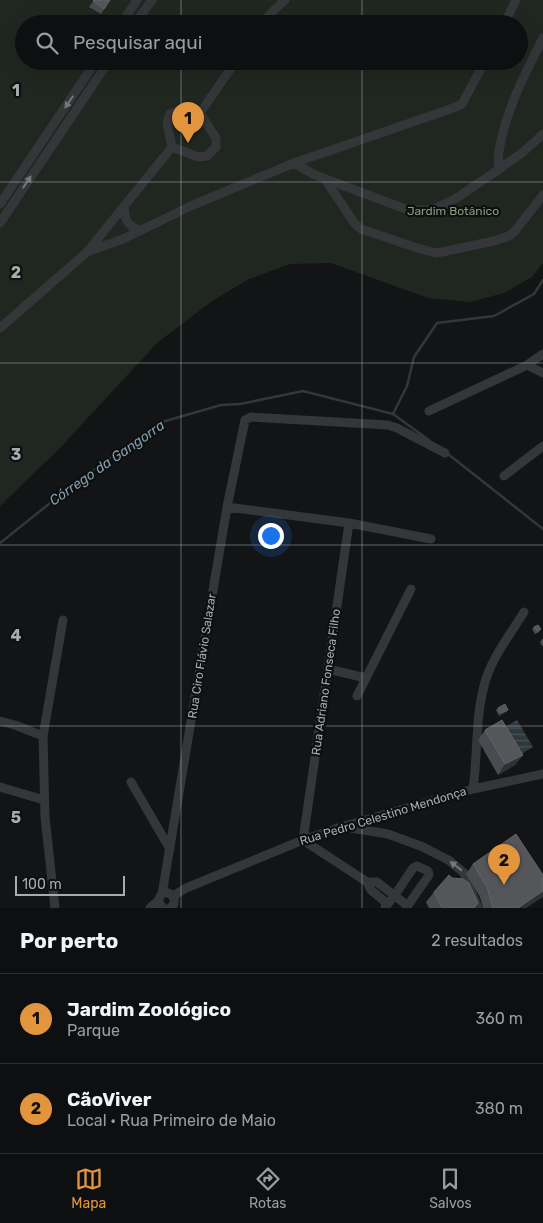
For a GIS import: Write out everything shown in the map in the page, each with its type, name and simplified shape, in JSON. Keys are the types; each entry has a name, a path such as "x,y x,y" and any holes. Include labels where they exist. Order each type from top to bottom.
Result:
{"street":[{"path":"127,15 137,0"},
{"path":"141,15 152,0"},
{"path":"269,15 285,0"},
{"path":"508,15 516,0"},
{"path":"528,69 543,38"},
{"path":"0,204 90,70"},
{"path":"0,223 103,70"},
{"path":"200,113 230,70"},
{"path":"87,252 123,239 193,205 294,164 456,107 462,104 480,70"},
{"path":"498,170 503,132 528,70"},
{"path":"172,147 167,122 170,114 177,111 200,113"},
{"path":"172,147 198,157 207,156 216,147 216,138 200,113"},
{"path":"294,164 325,179 408,210 431,210 455,199 498,170 523,152 543,134"},
{"path":"0,328 87,252 172,147"},
{"path":"325,179 354,224 361,229 436,253 509,236 543,195"},
{"path":"124,206 124,215 128,223 132,228 140,230"},
{"path":"429,411 527,365 543,354"},
{"path":"527,365 543,373"},
{"name":"Rua Ciro Flávio Salazar","path":"168,904 170,850 227,507 245,420 251,417 388,425 445,453"},
{"path":"504,476 543,446"},
{"path":"227,507 349,523 431,539"},
{"name":"Rua Adriano Fonseca Filho","path":"303,840 349,523"},
{"path":"357,696 362,677 411,589"},
{"path":"473,789 478,753 476,729 484,685 497,656 524,612"},
{"path":"55,908 44,800 43,736 63,620"},
{"path":"328,669 362,677"},
{"path":"0,721 43,736"},
{"name":"Rua Pedro Celestino Mendonça","path":"150,908 168,904 186,888 303,840 341,827 473,789 542,775"},
{"path":"131,782 170,850"},
{"path":"0,787 44,800"},
{"path":"341,827 388,834 423,846 450,861 464,873 478,908"},
{"path":"303,840 367,882 371,890 386,906 395,895 415,866 428,871 429,875 407,907 395,895 377,882 367,882"}],"green space":[{"name":"Jardim Botânico","path":"0,0 543,0 543,263 532,277 504,293 470,302 428,298 331,263 290,264 249,279 212,301 157,343 61,447 0,506"}],"shaded area":[{"path":"517,720 533,747 516,757 500,730"}],"building":[{"path":"94,0 110,0 104,9"},
{"path":"538,625 541,629 537,631 534,627"},
{"path":"505,704 508,710 501,713 498,708"},
{"path":"502,720 523,755 505,764 485,730"},
{"path":"516,834 543,875 543,891 518,908 493,908 487,887 473,864"},
{"path":"449,875 452,878 463,879 469,883 478,903 474,908 442,908 434,892"}],"waterway":[{"path":"393,414 407,386 414,357 437,323 494,316 534,294 543,280"},
{"name":"Córrego da Gangorra","path":"0,543 74,484 162,422 221,405 240,404 303,391 393,414 429,440"},
{"name":"Córrego da Gangorra","path":"448,454 543,529"}],"place":[{"name":"Jardim Zoológico","path":"188,143"},
{"name":"CãoViver","path":"504,885"}]}
